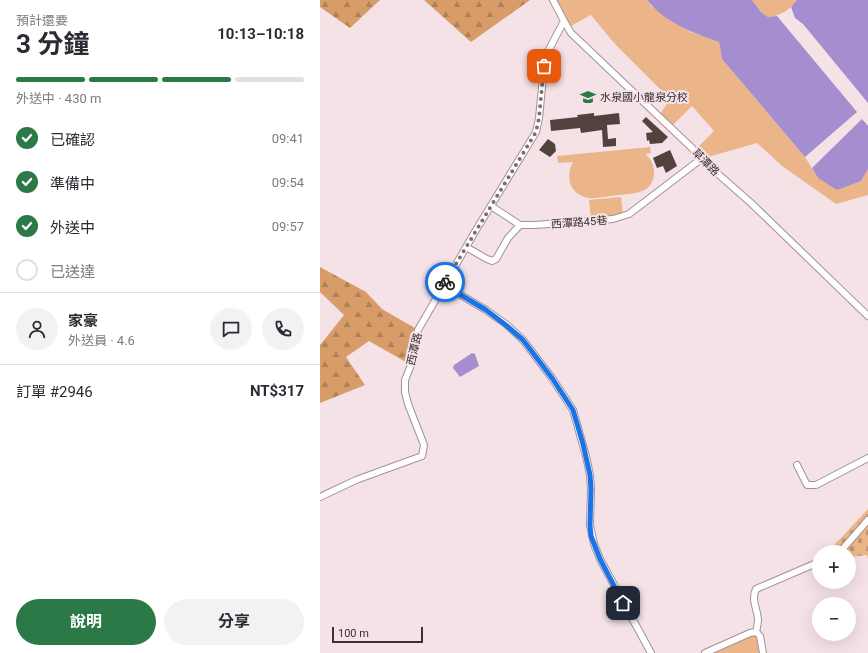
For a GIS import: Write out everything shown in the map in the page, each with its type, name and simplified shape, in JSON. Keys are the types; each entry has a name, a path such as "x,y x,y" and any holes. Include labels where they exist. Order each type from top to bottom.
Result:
{"street":[{"name":"草潭路","path":"553,0 571,33 692,148 701,159 751,203 868,316"},
{"name":"西潭路","path":"320,497 356,480 422,456 424,445 408,404 405,392 405,380 411,365 418,330 536,132 539,118 545,57 564,21"},
{"name":"西潭路45巷","path":"491,206 520,224 536,225 613,219 629,214 701,159"},
{"path":"466,248 492,261 496,259 508,238 520,224"},
{"path":"444,285 486,310 523,340 552,378 573,410 590,475 590,525 594,544 600,559 651,653"},
{"path":"797,465 807,486 810,486 816,485 868,458"},
{"path":"846,545 868,520"},
{"path":"756,632 758,619 753,600 756,589 812,565"},
{"path":"705,653 750,633 756,632"},
{"path":"756,632 760,636 763,653"}],"green space":[{"path":"320,0 380,0 350,28 320,7"},
{"path":"424,0 530,0 471,42"},
{"path":"553,0 647,0 651,6 691,32 719,42 722,59 805,157 818,178 861,181 868,169 868,195 836,204 782,166 757,143 701,159 694,151 714,131 692,106 670,128 658,117 670,99 614,43 591,15 567,28"},
{"path":"752,0 797,0 784,12 768,17 761,12"},
{"path":"650,147 651,153 645,154 649,157 653,166 654,176 650,185 646,189 636,193 599,198 588,198 582,196 573,189 570,184 569,173 573,162 558,163 557,156"},
{"path":"621,197 623,215 591,218 589,200"},
{"path":"320,267 366,292 382,309 418,330 411,365 369,341 346,357 365,385 320,403 320,344 344,315 320,292"},
{"path":"868,509 868,559 867,555 856,556 856,545 834,545"},
{"path":"756,632 759,653 705,653"}],"shaded area":[{"path":"647,0 752,0 761,12 768,17 777,16 857,112 805,157 722,59 719,42 689,31 670,21"},
{"path":"797,0 868,0 868,103 803,24 795,18 791,7"},
{"path":"862,119 868,126 868,169 861,181 837,190 818,178 812,168"},
{"path":"472,353 475,354 479,366 460,377 453,368 454,365"}],"building":[{"path":"594,113 594,116 619,113 620,124 607,125 608,139 616,138 616,146 603,147 602,130 581,133 580,128 551,131 550,120 578,117 577,115"},
{"path":"646,117 668,137 662,143 650,144 649,140 647,141 646,133 653,132 642,121"},
{"path":"548,139 555,144 556,151 550,157 539,150"},
{"path":"670,150 677,166 666,173 663,166 657,168 653,158"}],"way so far":[{"path":"445,282 536,132 539,118 544,66"}],"place":[{"name":"水泉國小龍泉分校","path":"588,97"}],"route":[{"path":"445,282 444,285 486,310 523,340 552,378 573,410 590,475 591,536 600,559 623,603"}]}
